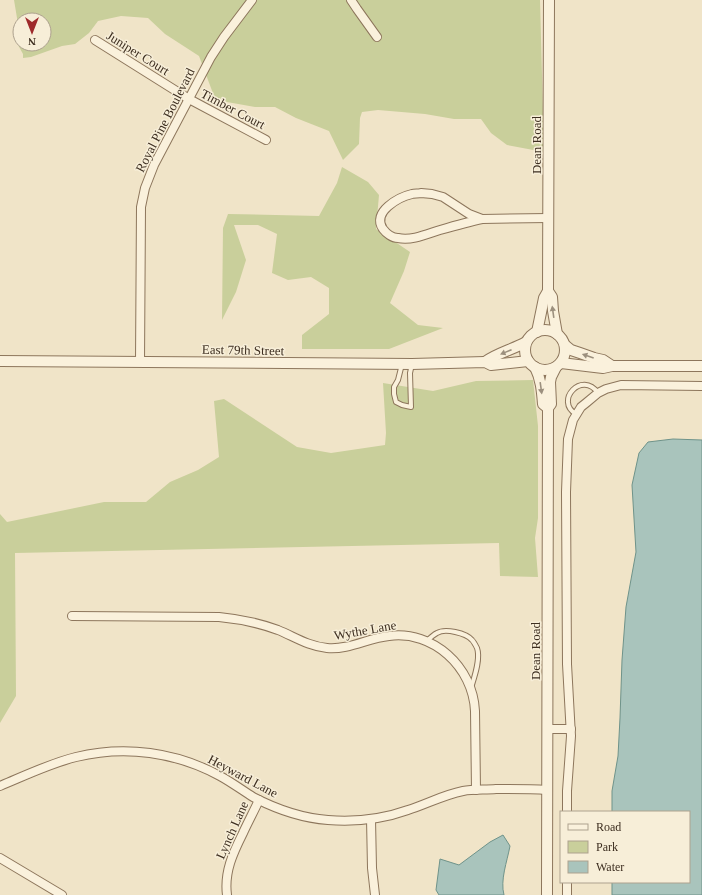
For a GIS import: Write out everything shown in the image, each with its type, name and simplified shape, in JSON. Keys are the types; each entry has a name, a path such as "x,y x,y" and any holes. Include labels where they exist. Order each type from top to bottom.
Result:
{"street":[{"name":"Royal Pine Boulevard","path":"140,362 141,215 142,199 145,188 154,165 215,50 252,0"},
{"path":"351,0 377,37"},
{"name":"Dean Road","path":"537,332 544,298 548,291 549,0"},
{"name":"Juniper Court","path":"95,40 189,99"},
{"name":"Timber Court","path":"189,99 266,140"},
{"path":"482,219 469,214 444,197 421,193 402,197 393,202 384,211 380,222 383,229 388,234 397,238 404,238 418,237 482,219 549,218"},
{"name":"Dean Road","path":"548,291 552,298 557,334"},
{"path":"612,366 603,360 571,350 565,345 557,334 549,330 532,334 526,342 526,358 532,364 543,370 548,370 559,365 603,368 612,366 702,366"},
{"name":"East 79th Street","path":"485,362 526,342"},
{"path":"559,365 564,355 565,345"},
{"name":"East 79th Street","path":"0,361 407,364 485,362 491,365 532,364"},
{"name":"Dean Road","path":"532,364 539,376 543,404 548,408"},
{"name":"Dean Road","path":"547,895 548,408 551,404 551,377 559,365"},
{"path":"567,811 570,729 567,664 567,478 568,439 570,428 576,414 586,403 598,393 610,388 621,385 702,386"},
{"name":"Wythe Lane","path":"72,616 219,617 252,622 280,631 309,645 327,648 346,647 391,635 411,636 428,641 443,650 454,660 465,674 471,689 475,711 476,790"},
{"path":"547,729 570,729"},
{"name":"Heyward Lane","path":"0,786 76,757 100,752 136,751 172,757 198,766 221,777 272,806 296,814 322,820 350,821 371,819 405,812 451,794 468,790 547,790"},
{"name":"Lynch Lane","path":"227,895 227,880 230,862 260,800"},
{"path":"371,819 372,868 375,895"},
{"path":"0,858 62,895"},
{"path":"567,883 567,895"}],"lane":[{"path":"407,364 410,373 411,407 396,402 394,394 394,387 407,364"},
{"path":"576,414 568,404 571,390 582,385 587,385 596,390 598,393"},
{"path":"428,641 437,632 442,631 459,633 472,640 477,649 478,657 471,689"}],"green space":[{"path":"14,0 540,0 544,152 507,145 491,133 481,119 454,119 425,114 378,110 362,112 360,118 359,144 343,160 329,131 296,118 275,107 255,107 227,102 214,96 199,56 165,34 148,18 121,16 98,21 89,33 75,44 52,50 52,12 16,12"},
{"path":"22,52 45,52 23,58"},
{"path":"342,167 368,182 379,195 376,229 410,252 404,271 390,303 418,325 443,328 389,349 302,349 302,335 329,314 329,288 311,277 288,280 272,273 277,234 258,225 234,225 246,260 236,292 222,320 223,228 228,214 319,216 337,183"},
{"path":"533,380 538,426 538,518 535,538 538,577 500,576 499,543 15,553 16,696 0,723 0,514 7,522 104,502 146,502 170,482 198,470 219,457 214,401 224,399 297,447 331,453 385,445 386,433 383,383 433,391 476,381"}],"water":[{"path":"673,439 702,440 702,895 612,895 612,883 690,883 690,811 612,811 612,791 618,756 626,607 636,552 632,485 639,453 648,442"},
{"path":"503,835 510,846 503,877 504,895 439,895 436,890 440,859 459,865 490,842"}]}
